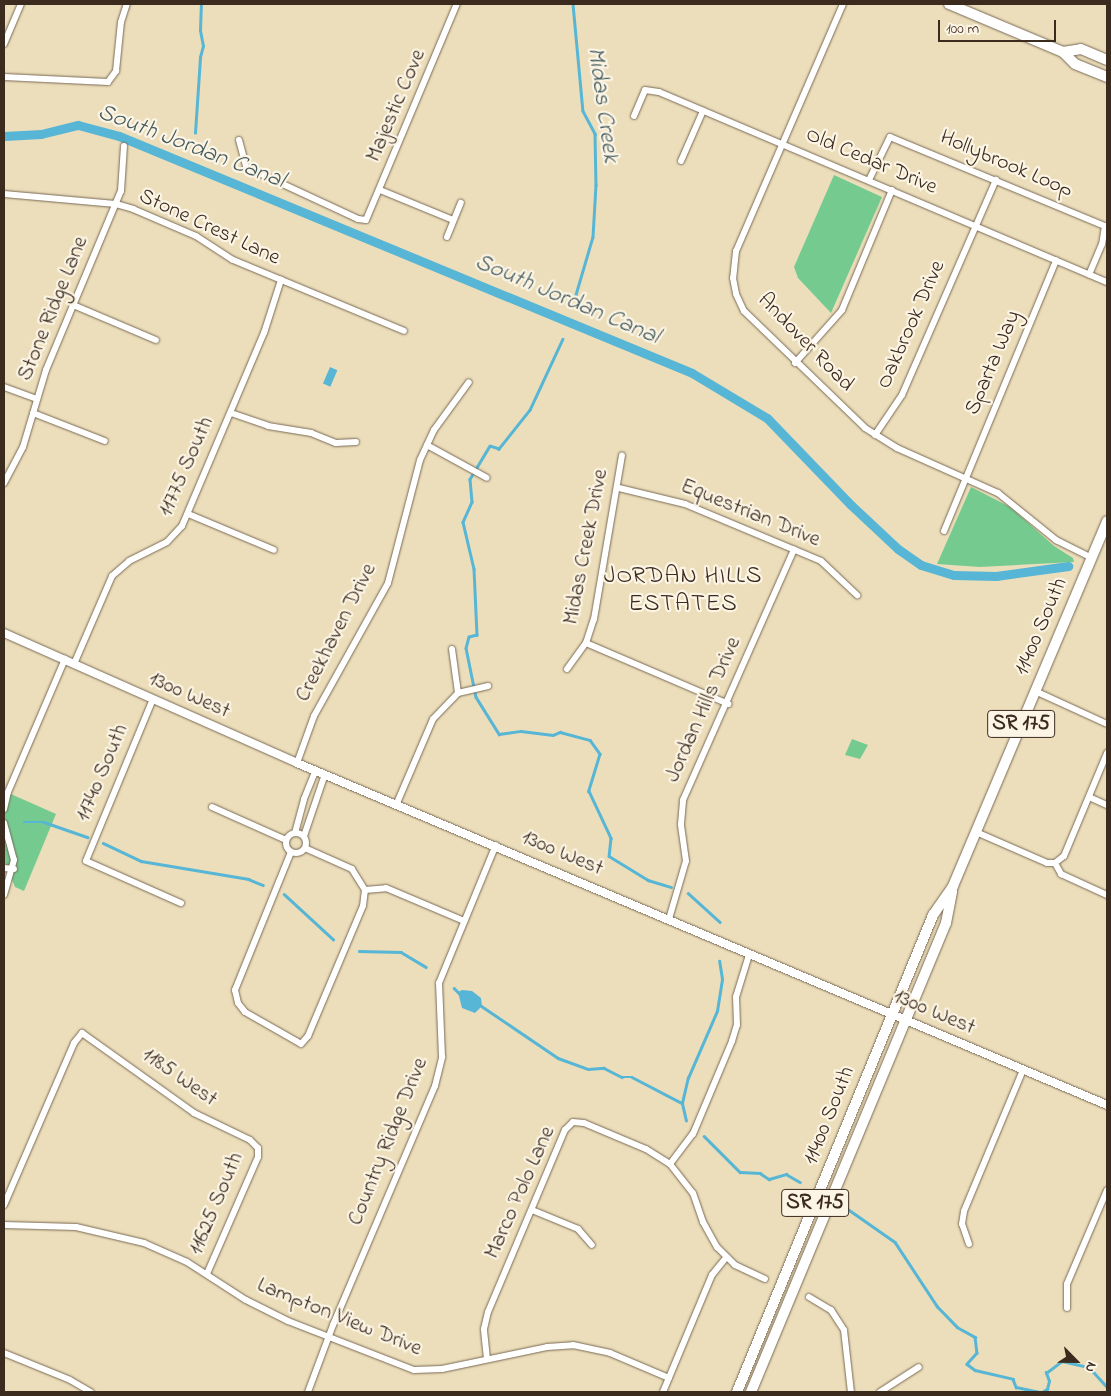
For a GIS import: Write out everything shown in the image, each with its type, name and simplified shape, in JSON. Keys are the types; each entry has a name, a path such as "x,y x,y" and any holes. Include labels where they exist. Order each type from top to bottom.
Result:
{"main road":[{"path":"949,4 1063,52 1075,64 1107,78"},
{"path":"1063,52 1080,49 1107,60"},
{"name":"11400 South","path":"737,1392 933,916 953,886 1107,522"},
{"name":"11400 South","path":"752,1392 946,922 953,886"}],"street":[{"path":"4,44 21,4"},
{"path":"4,77 108,82 116,71 121,22 127,4"},
{"name":"Majestic Cove","path":"239,140 246,167 358,220 366,220 457,4"},
{"name":"Andover Road","path":"843,4 736,251 733,278 744,311 795,363 875,435 998,493 1056,540 1092,558"},
{"name":"Old Cedar Drive","path":"634,116 645,90 659,92 1107,282"},
{"path":"681,161 703,111"},
{"name":"Hollybrook Loop","path":"869,180 890,138 1105,226 1102,244 1089,274"},
{"name":"Stone Ridge Lane","path":"4,483 23,447 36,399 116,204 123,181 124,146"},
{"name":"Oakbrook Drive","path":"875,435 902,394 996,180"},
{"path":"380,190 454,220"},
{"path":"795,363 842,310 892,190"},
{"name":"Stone Crest Lane","path":"4,194 116,204 196,236 223,255 404,331"},
{"path":"446,237 461,203"},
{"name":"Sparta Way","path":"944,531 1056,260"},
{"name":"11775 South","path":"74,664 112,576 128,561 167,542 188,514 268,322 281,280"},
{"path":"73,305 156,340"},
{"name":"Creekhaven Drive","path":"297,763 314,716 388,583 420,460 434,430 469,382"},
{"path":"4,387 36,399"},
{"path":"33,413 105,441"},
{"path":"231,413 268,426 311,433 336,443 356,442"},
{"path":"427,445 487,478"},
{"name":"Midas Creek Drive","path":"567,669 586,643 600,593 622,455"},
{"name":"Equestrian Drive","path":"618,488 685,504 821,561 857,595"},
{"path":"188,514 274,550"},
{"name":"Jordan Hills Drive","path":"669,920 686,861 681,824 683,800 690,778 707,751 794,549"},
{"name":"1300 West","path":"4,634 65,659 297,763 397,803 749,955 1107,1105"},
{"path":"586,643 728,704"},
{"path":"452,649 458,693"},
{"path":"4,809 8,792 65,659"},
{"path":"397,803 433,719 458,693 488,686"},
{"path":"1035,691 1107,724"},
{"name":"11740 South","path":"153,699 86,861 181,903"},
{"path":"976,832 1047,863 1055,863 1064,856 1107,754"},
{"path":"286,840 295,833 304,799 316,770"},
{"path":"305,848 304,836 325,774"},
{"path":"1089,797 1107,805"},
{"path":"212,807 286,840 291,852 235,990 238,1003 245,1012 301,1044 308,1036 363,906 365,890 352,869 305,848"},
{"path":"4,823 13,851 14,869 4,896"},
{"path":"295,833 304,836"},
{"name":"Country Ridge Drive","path":"308,1392 440,1072 443,1042 438,1013 439,983 496,845"},
{"path":"291,852 297,854 305,848"},
{"path":"1055,863 1061,874 1107,895"},
{"path":"4,868 14,869"},
{"path":"365,890 386,888 464,921"},
{"path":"670,1164 693,1134 732,1041 737,1025 736,997 749,955"},
{"name":"1185 West","path":"4,1205 74,1043 82,1033 194,1113 250,1140 258,1148"},
{"path":"969,1244 962,1224 964,1211 1023,1070"},
{"name":"Marco Polo Lane","path":"487,1359 486,1320 566,1130 573,1122 584,1123 646,1149 670,1164 688,1183 709,1236 726,1258 766,1279"},
{"name":"11625 South","path":"207,1274 258,1156 258,1148"},
{"path":"1067,1308 1067,1284 1107,1190"},
{"path":"532,1210 578,1229 592,1245"},
{"name":"Lampton View Drive","path":"4,1225 76,1227 121,1236 166,1251 266,1310 414,1370 433,1371 487,1359 573,1345 610,1353 669,1378"},
{"path":"663,1392 712,1275 726,1258"},
{"path":"809,1298 831,1310 844,1330 851,1392"},
{"path":"4,1353 89,1392"},
{"path":"880,1392 919,1367"}],"green space":[{"path":"834,175 882,197 831,313 798,278 794,267"},
{"path":"971,487 1010,507 1054,546 1073,558 1074,562 980,567 937,564"},
{"path":"852,739 868,745 860,759 845,755"},
{"path":"4,791 56,814 24,891 15,887 4,860"}],"water":[{"path":"330,367 337,370 330,387 323,384"},
{"path":"462,990 472,991 481,998 482,1006 475,1013 462,1008 458,992"}],"waterway":[{"path":"195,133 200,57 203,46 200,30 201,4"},
{"name":"Midas Creek","path":"573,4 583,111 595,134 596,185 593,237 575,298"},
{"name":"South Jordan Canal","path":"4,136 41,134 78,125 119,136 692,373 767,418 851,505 898,549 921,565 954,575 996,576 1068,566"},
{"name":"Midas Creek","path":"563,339 530,410 499,449 490,446 470,479 472,502 463,522 474,569 477,635 469,637 466,648 476,697 499,734 521,731 553,735 560,732 590,740 600,754 589,791 611,838 609,856 648,880 671,887"},
{"path":"24,822 44,822 87,837"},
{"path":"103,843 141,861 248,879 263,885"},
{"name":"Midas Creek","path":"688,893 720,922"},
{"path":"284,894 333,939"},
{"path":"359,951 401,952 426,967"},
{"name":"Midas Creek","path":"686,1121 682,1103 688,1078 717,1011 722,979 719,961"},
{"path":"454,988 460,994"},
{"path":"480,1005 558,1058 588,1069 604,1068 622,1077 632,1077 682,1103"},
{"name":"Midas Creek","path":"704,1136 740,1172 760,1173 769,1179 786,1174 800,1182"},
{"name":"Midas Creek","path":"845,1207 895,1242 937,1306 957,1327 975,1337 977,1353 967,1364 975,1370 1013,1379 1016,1387 1040,1392"},
{"name":"Midas Creek","path":"1042,1392 1047,1389 1049,1381 1046,1373 1062,1361 1089,1367 1107,1387"}],"district":[{"name":"JORDAN HILLS ESTATES","path":"683,591"}]}
